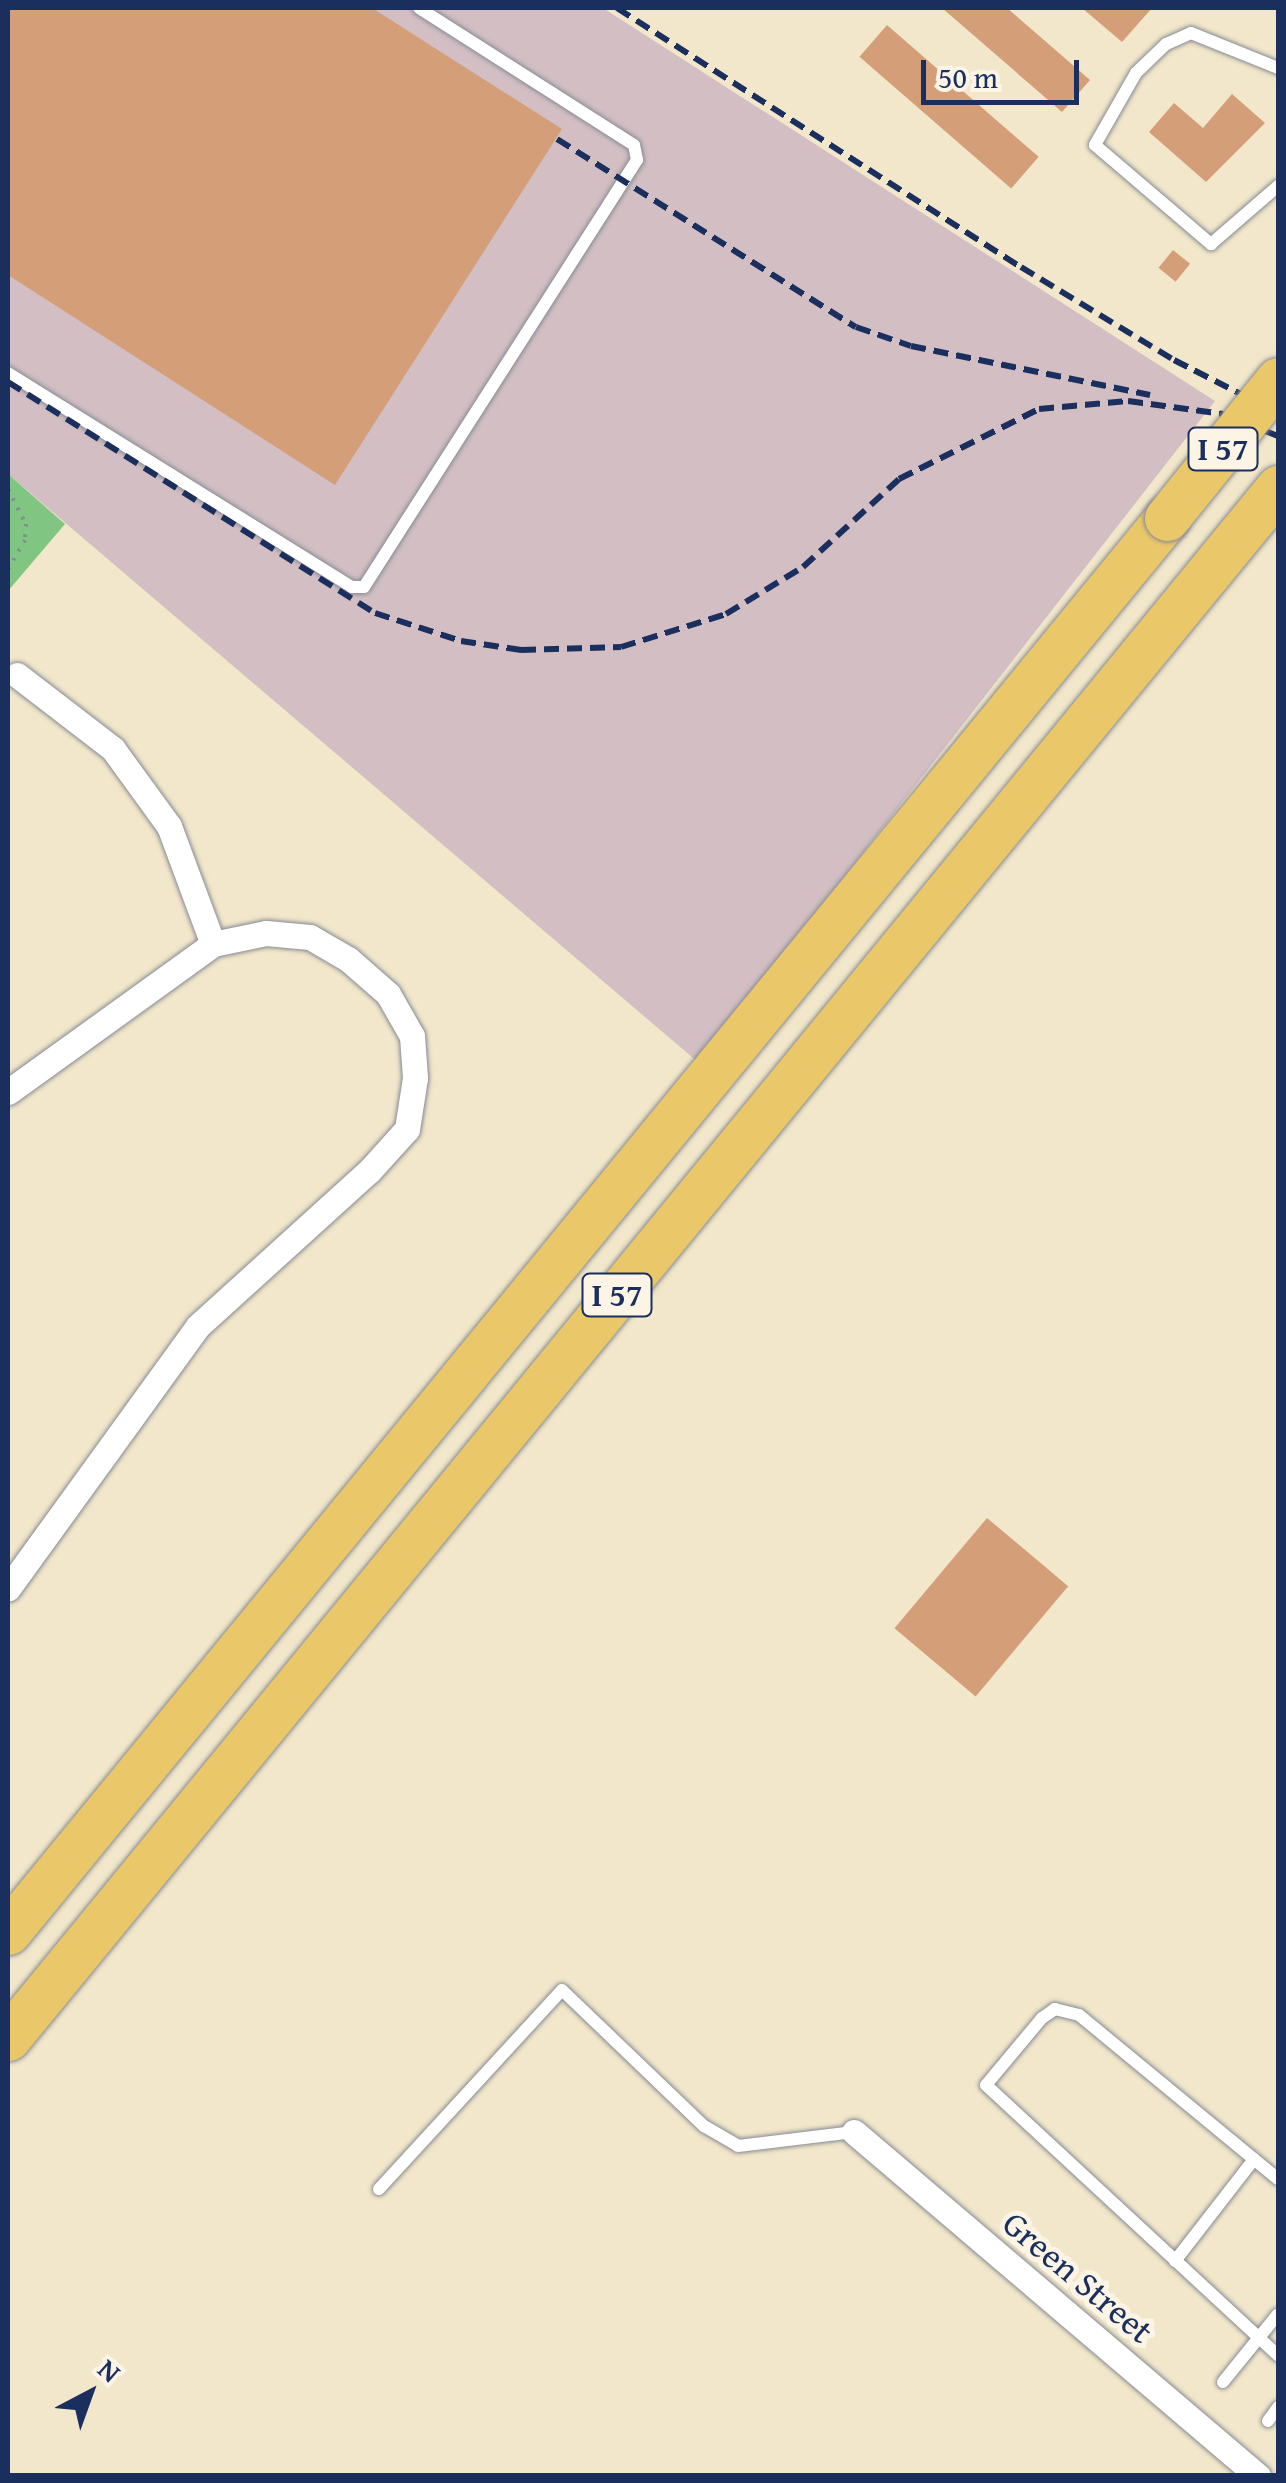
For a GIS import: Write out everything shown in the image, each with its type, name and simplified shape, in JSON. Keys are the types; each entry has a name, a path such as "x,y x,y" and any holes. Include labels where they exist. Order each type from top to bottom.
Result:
{"highway":[{"name":"I 57","path":"8,1932 1278,380"},
{"name":"I 57","path":"8,2038 1278,488"}],"street":[{"path":"18,675 113,749 170,826 213,944"},
{"path":"8,1588 198,1326 369,1172 407,1129 415,1078 412,1036 388,994 348,958 310,937 266,933 213,944 13,1079"},
{"name":"Green Street","path":"854,2132 1258,2476"}],"lane":[{"path":"8,373 352,587 364,587 637,160 634,145 418,8"},
{"path":"1278,68 1191,33 1166,44 1136,72 1096,145 1211,244 1278,186"},
{"path":"379,2190 562,1990 704,2126 738,2146 854,2132"},
{"path":"1278,2180 1079,2015 1056,2009 1042,2018 991,2073 986,2085 994,2098 1278,2354"},
{"path":"1175,2261 1254,2160"},
{"path":"1223,2382 1278,2314"},
{"path":"1268,2421 1278,2408"}],"path":[{"path":"8,488 26,524 25,540 8,570"}],"shaded area":[{"path":"8,8 603,8 1215,401 699,1063 8,474"}],"green space":[{"path":"8,474 65,524 8,591"}],"building":[{"path":"8,8 372,8 562,129 335,485 8,275"},
{"path":"942,8 1007,8 1090,80 1062,112"},
{"path":"1082,8 1152,8 1122,42"},
{"path":"887,25 1039,157 1011,189 859,57"},
{"path":"1232,94 1265,123 1206,182 1149,132 1174,103 1203,128"},
{"path":"1173,250 1190,264 1176,282 1159,268"},
{"path":"987,1518 1068,1586 976,1696 894,1628"}],"railway":[{"path":"617,8 1021,267 1174,360 1278,413"},
{"path":"557,139 856,327 911,346 1150,395"},
{"path":"8,382 375,613 461,641 521,650 621,647 726,614 803,567 899,479 1039,409 1128,401 1223,414 1278,436"}]}
